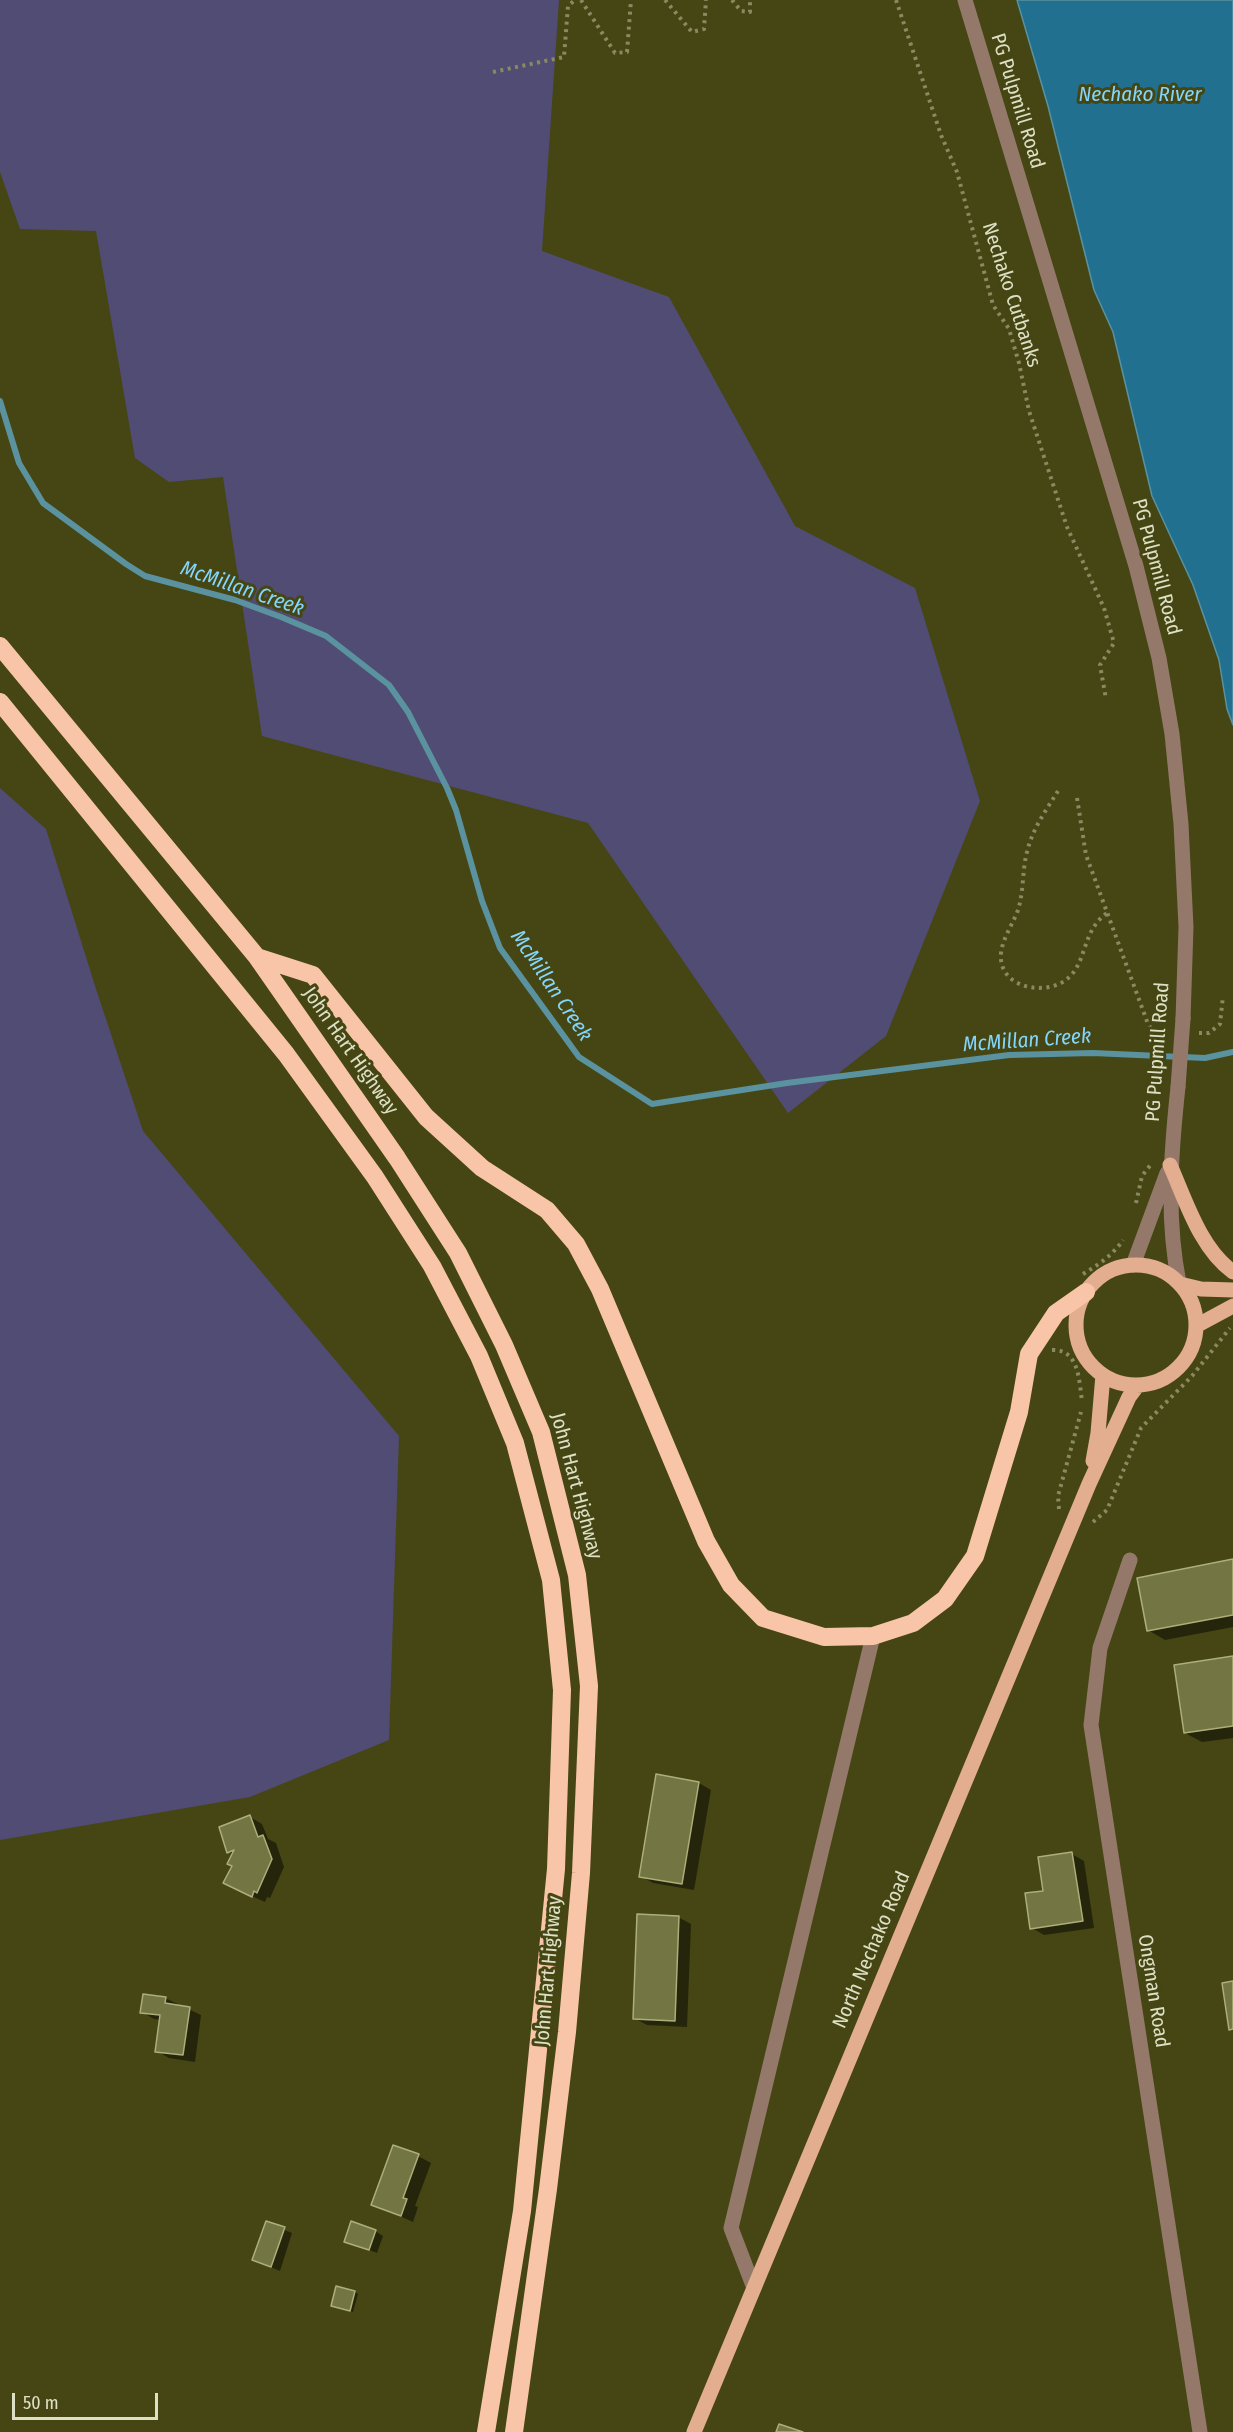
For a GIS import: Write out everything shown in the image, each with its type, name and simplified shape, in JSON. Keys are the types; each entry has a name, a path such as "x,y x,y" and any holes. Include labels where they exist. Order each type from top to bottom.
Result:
{"highway":[{"name":"John Hart Highway","path":"0,646 257,957 397,1158 458,1253 504,1345 541,1432 577,1575 589,1686 581,1873 567,2032 514,2432"},
{"name":"John Hart Highway","path":"0,702 286,1054 375,1177 442,1286 479,1356 515,1443 551,1580 562,1690 556,1869 523,2200 486,2432"},
{"path":"257,957 313,975 426,1117 482,1168 547,1210 576,1244 600,1289 706,1541 731,1585 763,1618 824,1637 873,1636 913,1623 945,1599 975,1556 1019,1412 1029,1354 1056,1313 1083,1284"}],"main road":[{"path":"1170,1165 1197,1226 1225,1267 1233,1272"},
{"path":"1133,1265 1152,1267 1167,1274 1179,1284 1190,1298 1196,1326 1195,1337 1187,1355 1175,1371 1158,1381 1138,1385 1119,1383 1103,1375 1089,1363 1080,1347 1076,1328 1083,1284 1115,1269 1133,1265"},
{"path":"1179,1284 1201,1289 1233,1290"},
{"path":"1196,1326 1233,1306"},
{"name":"North Nechako Road","path":"1089,1484 1098,1433 1103,1375"},
{"name":"North Nechako Road","path":"694,2432 1089,1484 1129,1397 1138,1385"}],"street":[{"name":"PG Pulpmill Road","path":"965,0 1133,554 1159,658 1172,734 1181,824 1186,927 1179,1025 1178,1087 1170,1165"},
{"path":"1133,1265 1170,1165"},
{"path":"1170,1165 1173,1254 1179,1284"},
{"name":"Ongman Road","path":"1130,1560 1100,1648 1090,1725 1200,2432"},
{"path":"754,2288 731,2228 873,1636"}],"path":[{"path":"493,72 564,57 568,6 575,0"},
{"path":"581,0 615,53 627,52 631,0"},
{"path":"665,0 692,32 704,29 706,0"},
{"path":"732,0 741,11 750,12 750,0"},
{"name":"Nechako Cutbanks","path":"896,0 941,135 957,172 993,304 1009,329 1029,411 1067,528 1104,608 1114,643 1100,665 1106,699"},
{"path":"1058,791 1039,820 1027,850 1022,896 1004,941 1001,955 1005,971 1014,982 1026,987 1046,989 1062,982 1076,971 1090,932 1098,920 1107,914"},
{"path":"1077,798 1086,855 1148,1024 1152,1030 1179,1025"},
{"path":"1198,1033 1209,1033 1220,1024 1223,996"},
{"path":"1083,1284 1098,1265 1118,1248 1124,1238"},
{"path":"1029,1354 1039,1360 1043,1353 1054,1349 1066,1352 1074,1360 1083,1405 1058,1496 1060,1516"},
{"path":"1118,1483 1141,1428 1119,1418"}],"shaded area":[{"path":"0,0 559,0 542,251 669,297 795,526 915,588 980,801 886,1036 788,1113 588,823 262,736 223,477 169,482 135,458 96,231 20,229 0,172"},
{"path":"0,788 46,829 143,1131 399,1436 389,1740 250,1797 0,1840"}],"water":[{"name":"Nechako River","path":"1017,0 1233,0 1233,725 1227,709 1219,660 1193,585 1152,496 1113,332 1094,290 1048,106"}],"building":[{"path":"1233,1559 1233,1615 1147,1631 1137,1578"},
{"path":"1233,1656 1233,1726 1184,1733 1174,1665"},
{"path":"656,1774 699,1782 682,1884 639,1877"},
{"path":"250,1815 258,1837 263,1835 272,1859 257,1893 254,1891 252,1897 223,1883 232,1866 227,1864 234,1850 227,1853 219,1827"},
{"path":"1072,1852 1083,1921 1030,1929 1025,1893 1043,1891 1038,1857"},
{"path":"637,1914 679,1916 675,2021 633,2019"},
{"path":"1233,1981 1233,2029 1229,2030 1222,1983"},
{"path":"143,1994 166,1997 165,2003 190,2007 183,2055 155,2052 160,2015 140,2013"},
{"path":"393,2145 419,2154 403,2198 407,2199 401,2216 371,2205"},
{"path":"266,2221 285,2227 271,2267 252,2260"},
{"path":"351,2221 376,2230 369,2250 344,2242"},
{"path":"336,2286 355,2291 350,2311 331,2306"},
{"path":"779,2424 803,2432 776,2432"}],"waterway":[{"name":"McMillan Creek","path":"0,401 19,463 43,503 126,564 145,576 235,600 326,636 389,685 408,712 447,788 456,810 482,901 500,948 579,1057 652,1104 787,1083 1009,1055 1093,1053 1205,1058 1233,1052"}]}
